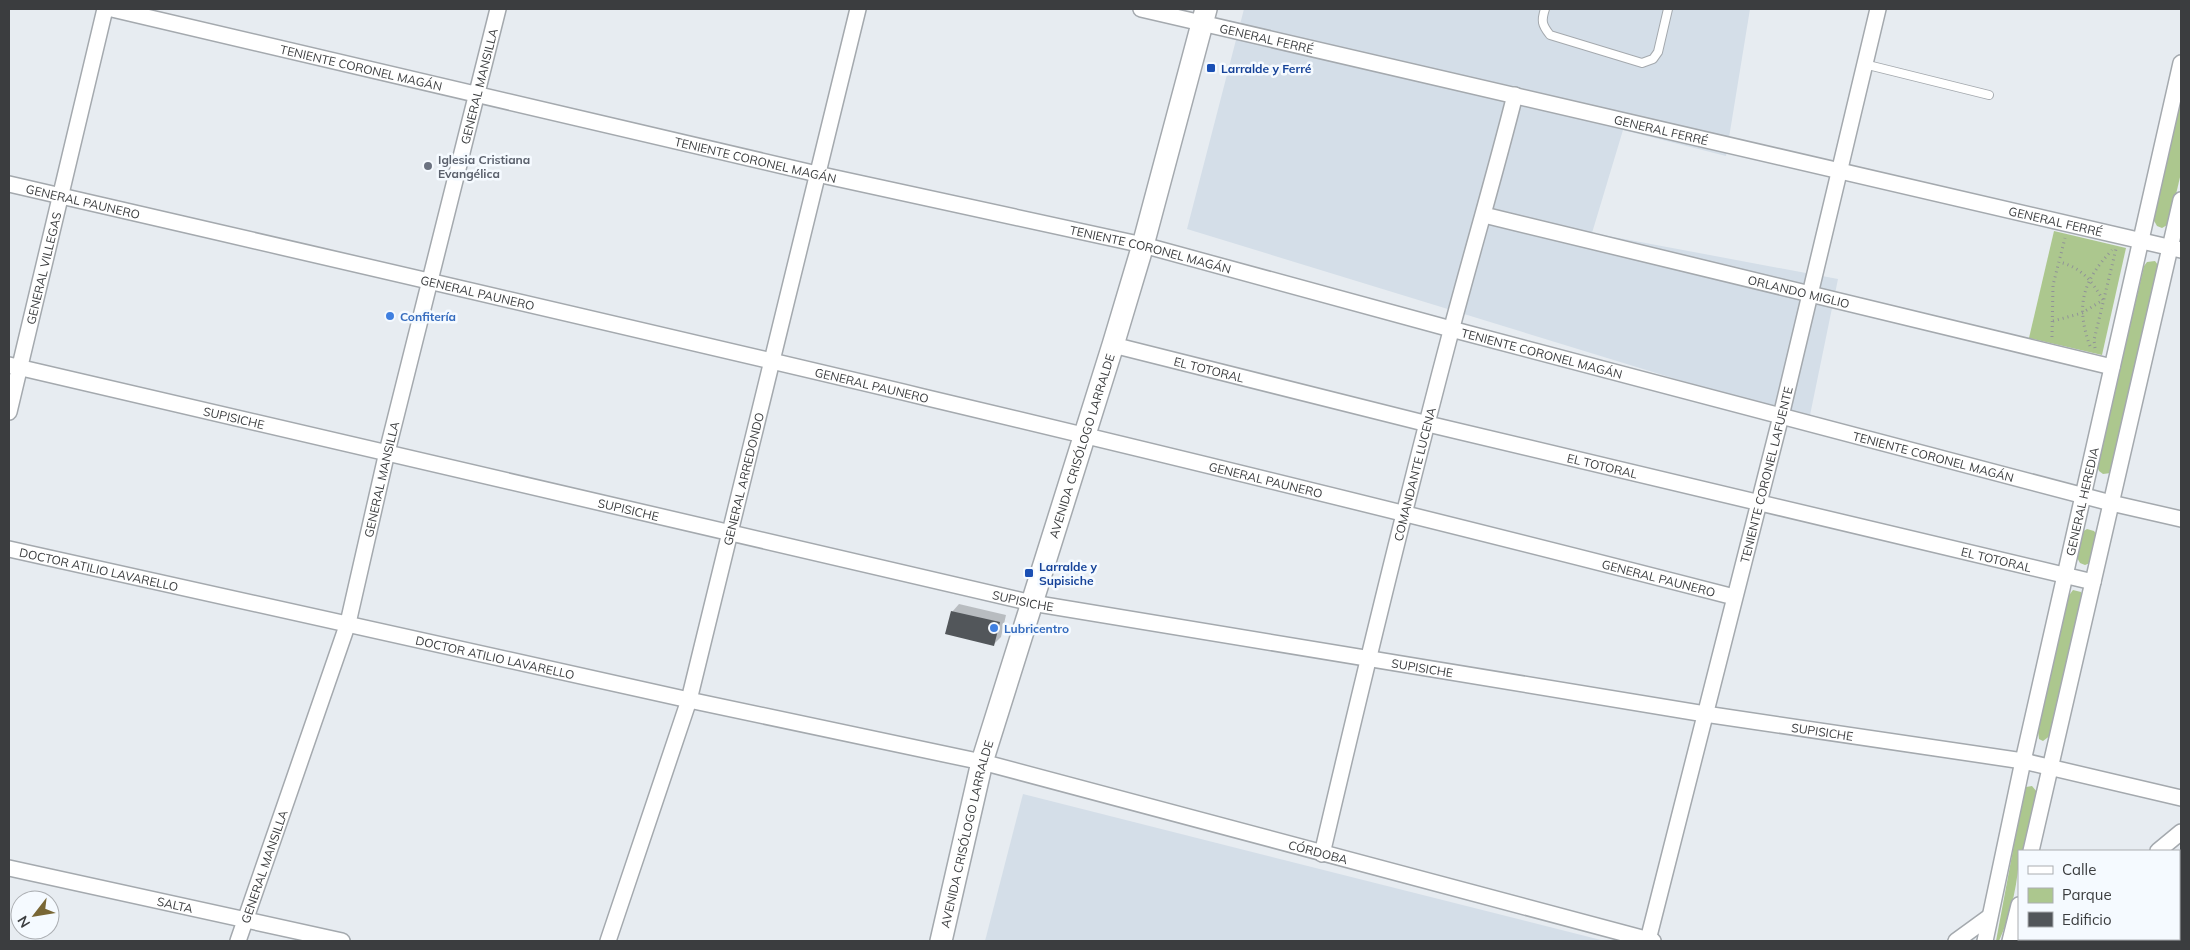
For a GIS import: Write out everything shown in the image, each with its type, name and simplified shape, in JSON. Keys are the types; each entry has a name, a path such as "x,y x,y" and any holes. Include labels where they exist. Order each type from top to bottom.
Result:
{"main road":[{"name":"AVENIDA CRISÓLOGO LARRALDE","path":"941,941 982,762 1086,435 1143,245 1204,16"}],"street":[{"name":"GENERAL VILLEGAS","path":"9,412 14,366 59,196 105,9"},
{"name":"TENIENTE CORONEL MAGÁN","path":"112,9 478,93 817,174 1143,245 1451,329 2082,496 2181,518"},
{"name":"GENERAL MANSILLA","path":"238,941 348,624 386,452 498,9"},
{"name":"GENERAL ARREDONDO","path":"608,941 688,700 858,9"},
{"name":"GENERAL FERRÉ","path":"1141,9 1204,16 1515,96 2176,248"},
{"name":"TENIENTE CORONEL LAFUENTE","path":"1651,941 1705,714 1781,416 1838,170 1878,9"},
{"name":"GENERAL HEREDIA","path":"1985,941 1988,917 2181,63"},
{"name":"COMANDANTE LUCENA","path":"1322,854 1368,657 1451,329 1484,215 1515,96"},
{"name":"GENERAL PAUNERO","path":"9,184 430,280 1086,435 1405,512 1734,597"},
{"path":"2031,850 2111,503 2176,248 2181,200"},
{"name":"ORLANDO MIGLIO","path":"1484,215 2112,367"},
{"name":"EL TOTORAL","path":"1113,345 1428,424 2065,577 2093,582"},
{"name":"SUPISICHE","path":"14,366 1032,603 1705,714 2023,761 2051,767"},
{"name":"DOCTOR ATILIO LAVARELLO","path":"9,549 688,700 982,762"},
{"name":"CÓRDOBA","path":"982,762 1651,941"},
{"path":"2051,767 2181,798"},
{"path":"2159,850 2181,832"},
{"name":"SALTA","path":"9,868 342,941"},
{"path":"2010,941 2018,909"},
{"path":"1956,941 1988,917"}],"lane":[{"path":"1544,9 1541,20 1543,27 1550,35 1642,63 1653,59 1658,52 1668,9"},
{"path":"1864,64 1989,95"}],"path":[{"path":"2052,353 2053,285 2069,224"},
{"path":"2119,243 2113,254 2094,340 2096,363 2088,341 2082,314 2085,288 2119,243"},
{"path":"2059,262 2083,272 2090,279 2103,300"},
{"path":"2053,321 2082,314 2103,300"}],"shaded area":[{"path":"1244,9 1750,9 1726,156 1623,130 1592,233 1838,279 1809,420 1187,229"},
{"path":"1023,794 1605,941 985,941"}],"green space":[{"path":"2181,101 2181,173 2169,224 2162,228 2157,226 2153,219"},
{"path":"2054,231 2126,248 2102,355 2029,338"},
{"path":"2155,261 2158,265 2111,473 2103,474 2097,466 2144,266 2147,262"},
{"path":"2087,529 2094,531 2097,535 2090,563 2085,565 2080,563 2076,556 2082,532"},
{"path":"2073,590 2081,592 2083,597 2051,735 2043,741 2039,739 2038,731 2067,598"},
{"path":"2032,786 2037,792 2023,850 2018,850 2018,874 2014,897 1999,941 1996,941 2024,791 2026,787"}],"building":[{"path":"951,611 1000,622 994,646 945,634"}],"place":[{"name":"Larralde y Ferré","path":"1211,68"},
{"name":"Iglesia Cristiana Evangélica","path":"428,166"},
{"name":"Confitería","path":"390,316"},
{"name":"Larralde y Supisiche","path":"1029,573"},
{"name":"Lubricentro","path":"994,628"}]}
